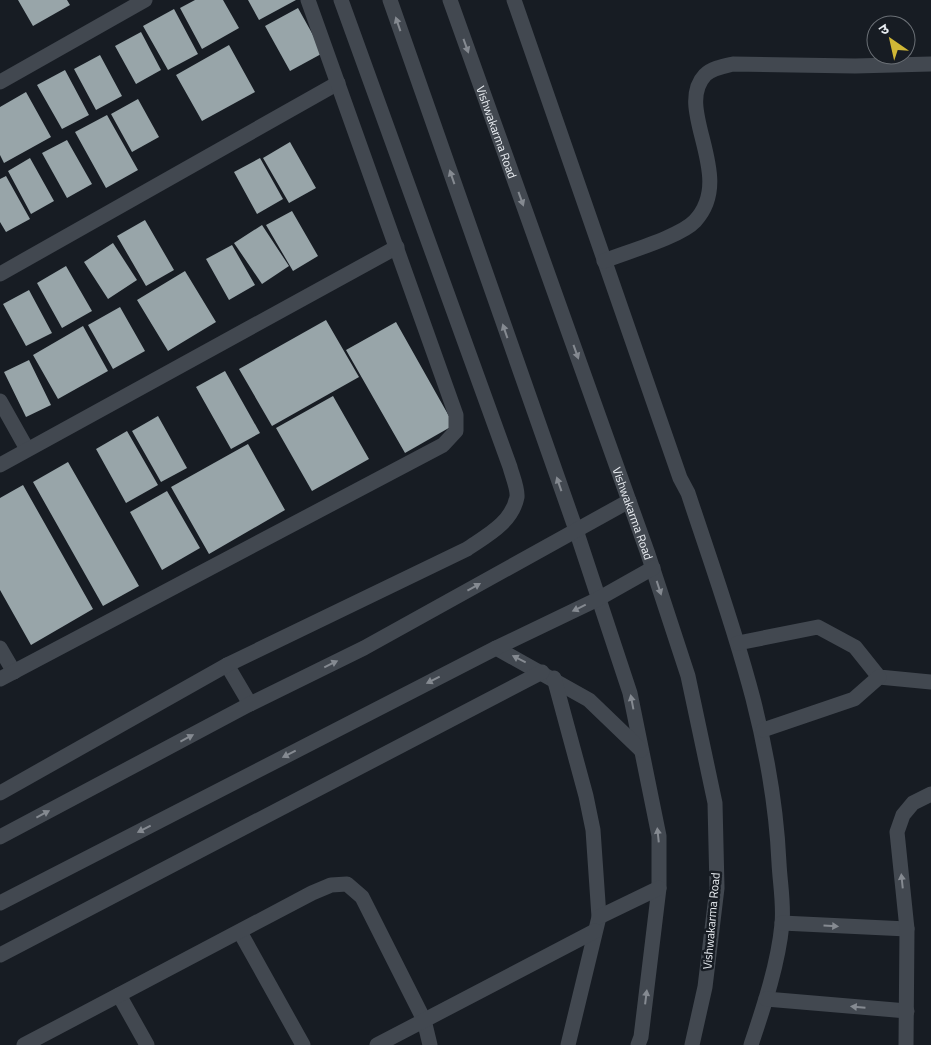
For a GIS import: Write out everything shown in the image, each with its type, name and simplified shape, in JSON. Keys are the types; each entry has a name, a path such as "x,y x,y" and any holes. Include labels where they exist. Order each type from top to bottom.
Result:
{"street":[{"path":"0,82 145,0"},
{"path":"0,679 443,444 456,431 456,415 308,0"},
{"path":"0,793 227,665 466,549 492,532 508,517 517,496 510,467 341,0"},
{"path":"390,0 576,530 630,692 659,836 659,888 641,1037 638,1045"},
{"name":"Vishwakarma Road","path":"450,0 653,568 688,676 715,803 717,888 705,987 692,1045"},
{"path":"514,0 680,478 688,493 738,643 762,730 778,822 782,923 766,999 751,1045"},
{"path":"604,261 680,231 694,222 707,205 712,184 696,108 697,89 705,74 717,68 733,64 855,66 931,64"},
{"path":"0,274 338,83"},
{"path":"0,464 396,247"},
{"path":"0,401 27,449"},
{"path":"0,837 250,704 364,648 629,501"},
{"path":"0,903 496,648 598,599 653,568"},
{"path":"738,643 818,628 855,647 879,677 931,682"},
{"path":"0,648 14,672"},
{"path":"496,648 548,675 590,700 641,750"},
{"path":"227,665 250,704"},
{"path":"548,675 586,796 593,830 597,924 568,1045"},
{"path":"0,955 548,675"},
{"path":"762,730 854,699 879,677"},
{"path":"906,1045 907,929 897,832 903,815 913,803 931,794"},
{"path":"24,1045 312,893 331,885 347,884 362,897 424,1020 430,1045"},
{"path":"377,1045 659,888"},
{"path":"782,923 907,929"},
{"path":"240,932 303,1045"},
{"path":"119,995 147,1045"},
{"path":"766,999 906,1011"}],"building":[{"path":"18,0 67,0 70,5 33,26"},
{"path":"195,0 223,0 239,28 202,49 180,8"},
{"path":"248,0 296,0 259,20"},
{"path":"298,8 323,53 290,71 265,26"},
{"path":"174,9 198,54 168,70 143,26"},
{"path":"141,32 161,70 136,84 115,46"},
{"path":"229,45 255,92 202,121 176,75"},
{"path":"100,55 122,96 96,110 74,69"},
{"path":"65,70 89,115 62,129 37,85"},
{"path":"26,92 51,137 4,163 0,155 0,107"},
{"path":"138,99 159,137 132,152 111,114"},
{"path":"107,115 138,170 106,188 75,132"},
{"path":"67,140 92,184 67,198 42,153"},
{"path":"290,142 316,188 289,203 263,158"},
{"path":"30,158 54,201 31,214 8,171"},
{"path":"260,158 283,199 257,214 234,172"},
{"path":"6,176 30,219 6,232 0,222 0,179"},
{"path":"292,211 318,256 293,271 266,225"},
{"path":"145,220 174,270 146,286 117,236"},
{"path":"262,225 289,266 262,284 234,243"},
{"path":"113,243 137,280 108,299 84,262"},
{"path":"232,245 255,285 229,300 206,259"},
{"path":"66,266 92,311 62,328 37,283"},
{"path":"185,271 216,322 168,351 137,300"},
{"path":"29,290 52,333 26,346 3,304"},
{"path":"120,307 145,351 113,369 88,325"},
{"path":"326,320 359,377 272,426 239,369"},
{"path":"396,322 454,425 405,453 346,350"},
{"path":"83,326 108,371 58,399 33,355"},
{"path":"29,360 51,405 26,417 4,372"},
{"path":"225,371 260,433 231,449 196,387"},
{"path":"333,396 369,459 312,491 276,428"},
{"path":"158,416 187,468 161,482 132,431"},
{"path":"127,431 158,485 126,503 96,449"},
{"path":"248,444 285,510 209,554 171,487"},
{"path":"68,462 139,586 103,606 33,482"},
{"path":"23,485 93,609 31,645 0,590 0,498"},
{"path":"167,491 200,548 162,570 130,512"}]}
